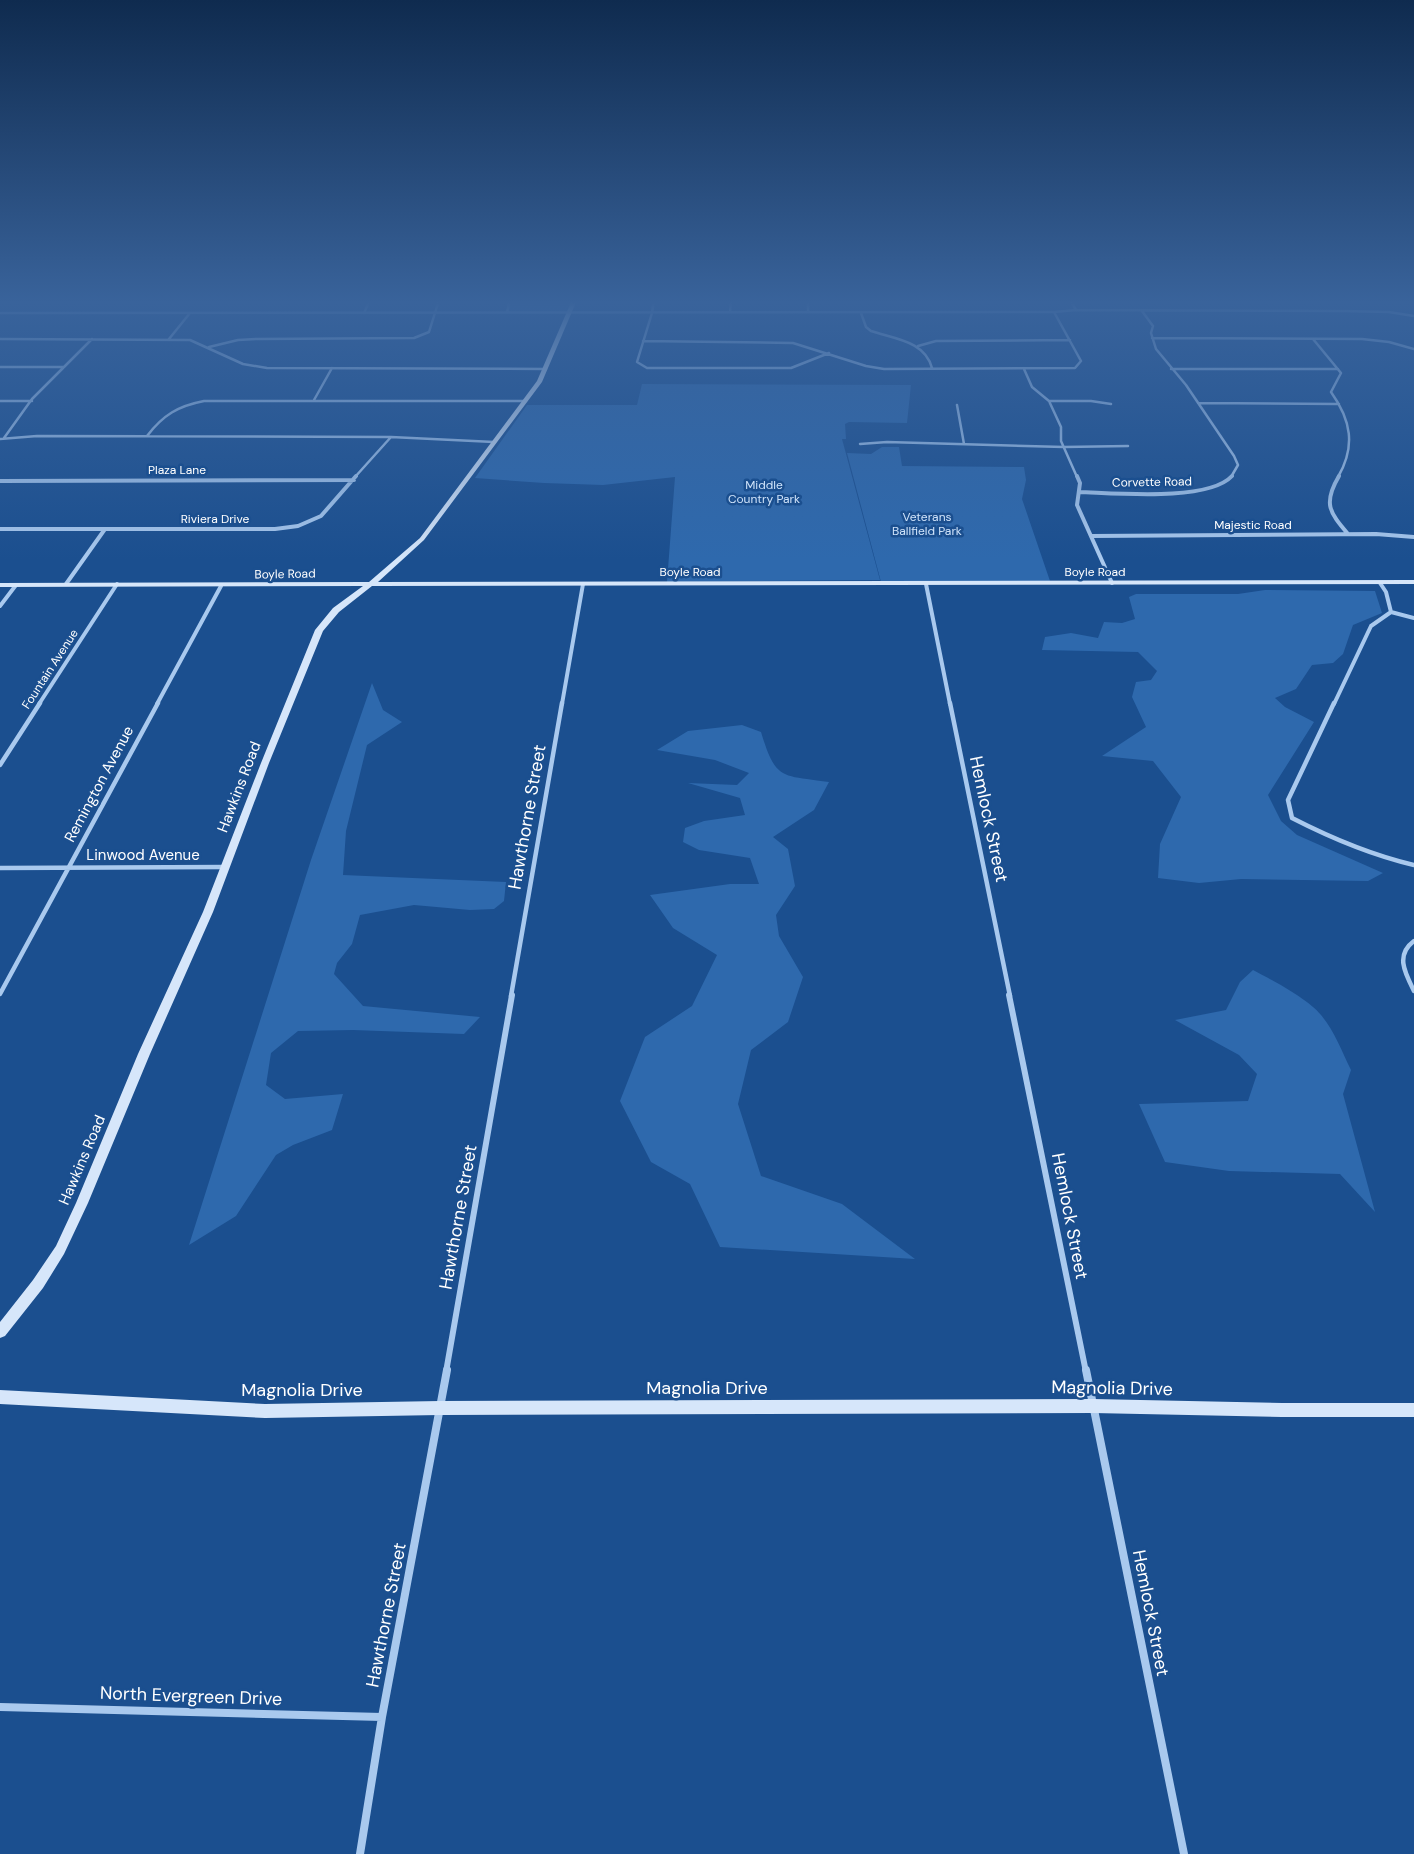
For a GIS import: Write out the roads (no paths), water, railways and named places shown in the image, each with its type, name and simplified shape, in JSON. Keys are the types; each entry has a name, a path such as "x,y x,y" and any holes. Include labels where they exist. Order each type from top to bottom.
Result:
{"street":[{"path":"2,438 10,426 45,387"},
{"path":"314,400 322,387"},
{"name":"Hawkins Road","path":"0,1332 38,1284 60,1250 225,867 319,630 342,605 371,584 422,539 535,387"},
{"path":"1032,387 1049,401 1061,427 1061,441 1079,478 1077,505 1112,583"},
{"name":"Corvette Road","path":"1079,492 1189,492 1216,485 1234,475 1238,465 1234,456 1187,387"},
{"path":"1332,387 1330,392 1347,419 1349,444 1344,468 1331,489 1329,503 1331,512 1348,534"},
{"path":"0,401 32,400"},
{"path":"147,436 160,418 170,411 204,401 526,401"},
{"path":"1049,401 1090,401 1111,404"},
{"path":"1198,403 1339,404"},
{"path":"957,405 964,444"},
{"path":"2,438 147,436 391,437 494,442"},
{"name":"Riviera Drive","path":"0,529 275,529 298,526 321,516 355,480 391,437"},
{"path":"860,444 888,442 1064,447 1128,446"},
{"name":"Plaza Lane","path":"0,481 355,480"},
{"path":"66,584 105,529"},
{"name":"Majestic Road","path":"1092,536 1376,534 1414,537"},
{"path":"391,566 389,579 398,584"},
{"name":"Boyle Road","path":"0,585 1414,582"},
{"path":"1380,583 1386,592 1391,612"},
{"name":"Fountain Avenue","path":"0,765 117,584"},
{"path":"328,584 342,589 345,594 342,605"},
{"path":"342,605 374,590 398,584"},
{"name":"Hawthorne Street","path":"360,1854 382,1717 440,1408 583,584"},
{"name":"Hemlock Street","path":"926,584 1184,1854"},
{"path":"0,606 16,585"},
{"name":"Remington Avenue","path":"0,994 221,586"},
{"path":"1414,618 1391,612 1371,626 1288,800 1292,818 1322,834 1391,859 1414,865"},
{"name":"Linwood Avenue","path":"0,868 225,867"},
{"path":"1414,941 1406,946 1402,952 1402,960 1406,975 1414,990"},
{"name":"Magnolia Drive","path":"3,1395 265,1411 440,1408 1094,1406 1282,1410 1414,1410"},
{"name":"North Evergreen Drive","path":"0,1707 382,1717"}],"park label":[{"name":"Middle Country Park","path":"764,492"},
{"name":"Veterans Ballfield Park","path":"927,524"}]}
